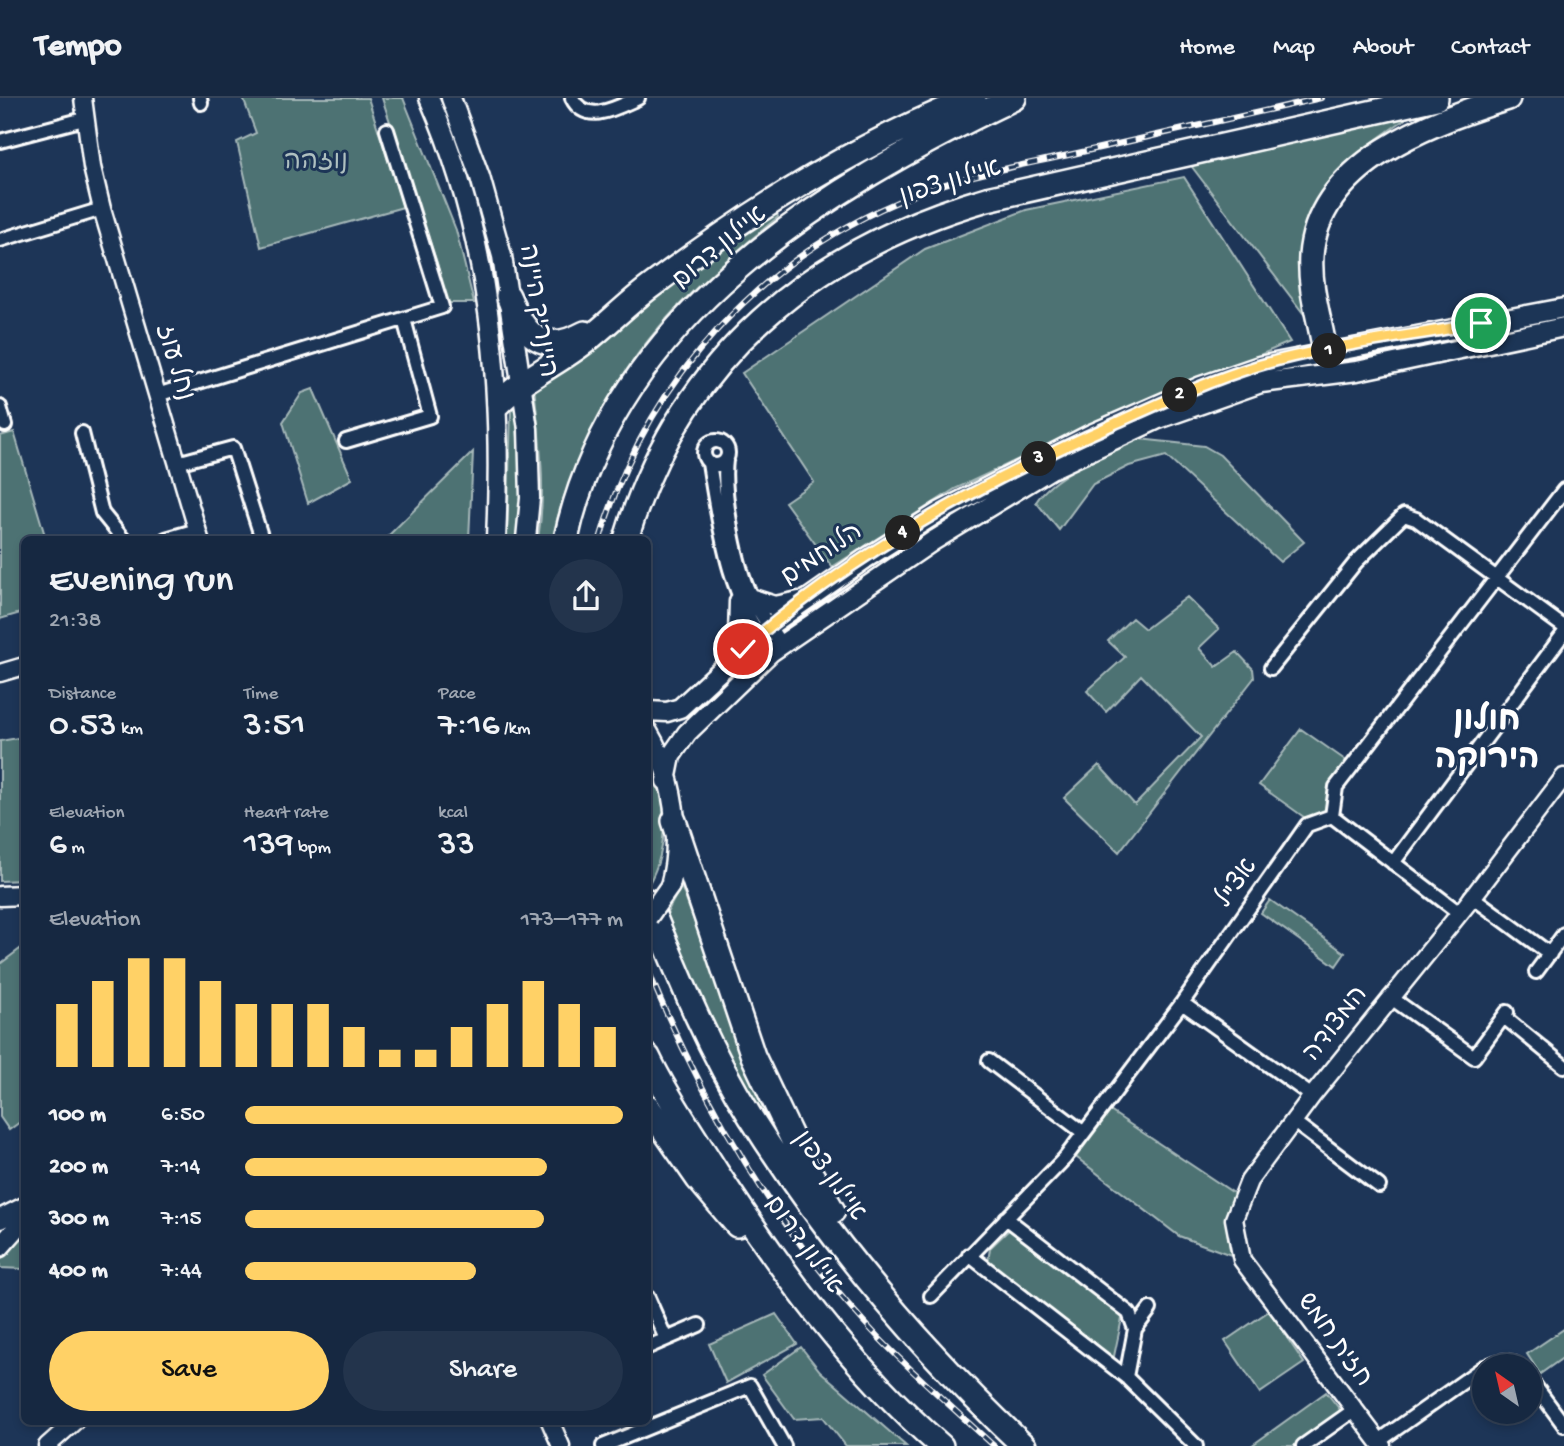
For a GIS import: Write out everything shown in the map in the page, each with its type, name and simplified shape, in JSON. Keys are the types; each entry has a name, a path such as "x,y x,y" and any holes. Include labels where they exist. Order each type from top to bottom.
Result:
{"highway":[{"path":"499,403 522,383 578,348 617,313 713,242 827,169 934,113 974,98"},
{"name":"איילון דרום","path":"567,536 591,465 629,389 679,324 709,292 771,241 854,185 930,140 1014,98"},
{"name":"איילון צפון","path":"627,536 661,454 712,374 732,349 781,301 853,252 924,218 987,199 1436,98"},
{"path":"1325,352 1314,304 1311,254 1319,224 1341,187 1402,138 1462,111 1508,98"},
{"path":"508,296 525,329 544,343 561,344 617,313"},
{"path":"674,821 753,1056 767,1088 812,1175 889,1304"},
{"name":"איילון צפון","path":"651,908 698,1019 750,1115 811,1204 889,1304 964,1390 1024,1446"},
{"name":"איילון דרום","path":"651,1062 741,1209 824,1325 883,1391 941,1446"},
{"path":"651,1111 698,1180 824,1325"}],"main road":[{"name":"היינריך היינה","path":"429,98 458,182 481,265 490,311 499,403 496,536"},
{"name":"היינריך היינה","path":"451,98 490,208 508,296 522,383 530,470 526,536"},
{"name":"הלוחמים","path":"651,711 667,712 680,708 721,668 808,597 939,512 1091,434 1230,375 1325,352 1564,308"},
{"name":"הלוחמים","path":"666,781 671,756 687,733 776,648 933,541 1051,469 1210,399 1261,383 1307,375 1357,371 1564,327"},
{"path":"1307,375 1323,365 1325,352"},
{"path":"721,668 738,636 746,600 780,607 808,597"},
{"path":"651,737 666,781 677,849 670,886 651,914"},
{"path":"0,896 21,895"},
{"path":"0,1219 21,1209"},
{"path":"0,1247 21,1223"}],"street":[{"name":"נחל עוז","path":"83,98 102,209 198,535"},
{"path":"572,98 575,104 589,113 598,113 638,98"},
{"path":"0,141 85,119"},
{"path":"157,395 442,307 387,130"},
{"path":"0,240 102,209"},
{"path":"346,441 430,416 404,319"},
{"path":"0,407 5,425"},
{"path":"82,433 102,513 121,536"},
{"path":"746,600 746,583 725,492 726,446 714,441 707,445 704,453 709,463 726,556 746,600 776,648"},
{"path":"177,463 233,448 261,536"},
{"path":"709,463 716,465 726,460"},
{"path":"1458,912 1332,816 1336,787 1564,491"},
{"path":"1270,668 1356,562 1404,514 1416,519 1564,627"},
{"path":"1393,863 1564,633"},
{"path":"0,673 21,667"},
{"name":"המצודה","path":"1237,1220 1250,1181 1312,1096 1465,900 1562,785"},
{"name":"אצ\"ל","path":"930,1296 1065,1158 1182,1003 1307,825 1332,816"},
{"path":"1471,896 1552,950"},
{"path":"1536,972 1564,934"},
{"path":"1390,997 1474,1057 1506,1014 1564,1066"},
{"path":"1182,1003 1312,1096"},
{"path":"989,1061 1084,1133"},
{"path":"1294,1122 1379,1186"},
{"path":"1006,1218 1129,1313 1135,1329"},
{"name":"חזית חמש","path":"1237,1220 1246,1264 1381,1444"},
{"path":"969,1255 1126,1377 1196,1446"},
{"path":"651,1305 666,1339"},
{"path":"1126,1377 1135,1329 1150,1309"},
{"path":"651,1346 699,1325"},
{"path":"1381,1444 1472,1376"},
{"path":"603,1446 750,1386 784,1446"},
{"path":"1542,1395 1564,1425"},
{"path":"1303,1446 1354,1410"},
{"path":"47,1446 71,1425"},
{"path":"552,1425 561,1446"}],"green space":[{"name":"נוזהה","path":"243,98 368,98 403,207 261,247 237,142 256,133"},
{"path":"382,98 403,98 456,230 474,303 447,303 437,263"},
{"path":"1416,112 1360,152 1322,193 1310,217 1303,244 1303,313 1189,163"},
{"path":"1184,177 1290,342 1044,447 955,489 832,567 785,502 814,482 742,373 925,249 1026,210"},
{"path":"776,211 778,217 687,297 639,352 598,419 564,498 554,536 538,536 542,481 534,386 688,268"},
{"path":"313,389 352,479 308,503 283,422 302,393"},
{"path":"515,403 522,484 520,536 507,536 511,411"},
{"path":"14,432 45,536 21,536 21,613 0,619 0,436"},
{"path":"1139,439 1204,446 1220,455 1304,542 1280,562 1166,456 1129,466 1093,484 1059,530 1036,502 1044,492 1082,465"},
{"path":"473,452 469,536 388,536"},
{"path":"1187,597 1219,629 1199,648 1216,667 1237,652 1253,669 1254,678 1119,852 1064,798 1099,765 1135,805 1201,737 1141,675 1106,712 1087,691 1125,657 1108,641 1132,618 1145,629"},
{"path":"1301,729 1348,762 1328,813 1308,820 1259,785"},
{"path":"21,738 21,880 0,881 0,741"},
{"path":"651,754 659,779 664,815 661,851 651,879"},
{"path":"681,886 750,1070 788,1145 779,1149 743,1097 660,926"},
{"path":"1270,900 1345,953 1336,966 1261,913"},
{"path":"21,948 21,1121 9,1130 0,1117 0,964"},
{"path":"1107,1109 1235,1194 1226,1223 1231,1255 1179,1236 1072,1154"},
{"path":"1015,1224 1124,1309 1113,1361 988,1262 990,1248"},
{"path":"21,1236 21,1269 0,1268 0,1260"},
{"path":"1269,1311 1304,1363 1260,1393 1225,1341"},
{"path":"776,1314 797,1344 726,1383 709,1344"},
{"path":"1564,1329 1564,1357 1542,1373 1542,1354 1527,1354"},
{"path":"801,1347 820,1371 906,1446 846,1446 823,1417 794,1419 762,1375"},
{"path":"1326,1392 1341,1411 1294,1446 1251,1446"}],"railway":[{"path":"601,536 620,481 647,427 679,377 717,330 760,289 807,252 858,221 914,195 952,182 1321,98"},
{"path":"651,977 718,1117 776,1210 808,1254 878,1337 994,1446"}],"district":[{"name":"חולון הירוקה","path":"1487,742"}],"route":[{"path":"743,649 780,618 910,529 1049,455 1155,405 1259,366 1481,323"}]}
